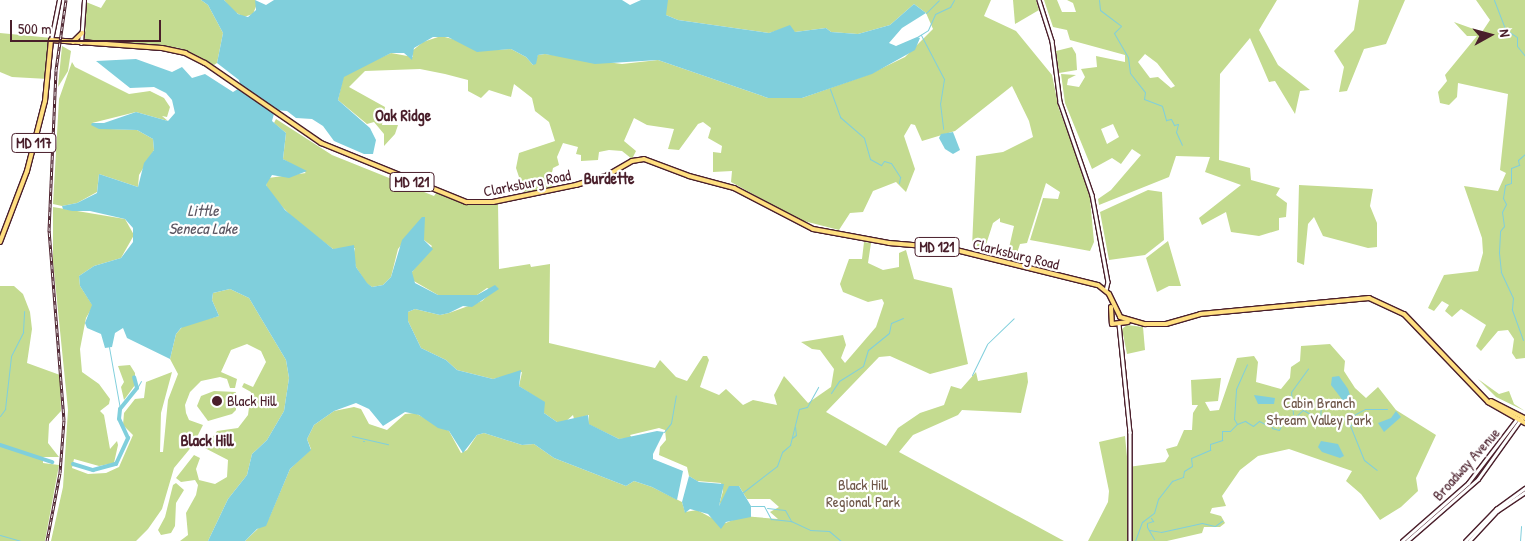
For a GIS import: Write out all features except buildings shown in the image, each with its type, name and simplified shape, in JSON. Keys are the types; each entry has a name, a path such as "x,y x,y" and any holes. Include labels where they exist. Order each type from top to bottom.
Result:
{"main road":[{"path":"81,44 84,0"},
{"path":"71,42 82,33"},
{"name":"Clarksburg Road","path":"51,40 176,51 204,63 277,115 328,146 462,201 489,203 576,185 606,176 632,161 644,159 689,176 734,188 813,229 882,242 948,248 1098,285 1107,292"},
{"name":"MD 117","path":"0,242 27,171 45,101 51,40"},
{"path":"1107,292 1112,324 1135,322 1161,324 1208,314 1371,299 1398,310 1466,378 1495,404 1521,418 1525,423"},
{"path":"1107,292 1119,316 1119,323"},
{"path":"1111,315 1135,322"}],"street":[{"path":"51,40 59,0"},
{"path":"1039,0 1052,41 1060,102 1092,195 1108,282 1107,292"},
{"path":"1119,323 1118,338 1130,432 1130,541"},
{"path":"1112,324 1118,338"},
{"name":"Broadway Avenue","path":"1402,541 1466,485 1521,418"},
{"name":"Broadway Avenue","path":"1407,541 1478,479 1521,418"},
{"path":"1467,541 1496,509 1525,488"},
{"path":"1467,541 1498,511 1525,492"}],"green space":[{"path":"106,0 201,0 208,5 223,33 217,63 214,65 180,48 85,40 86,2 101,8"},
{"path":"224,0 255,0 257,4 253,14 244,17 233,11"},
{"path":"665,0 991,0 984,16 1016,31 1052,75 1059,109 1089,188 1094,242 1090,251 1030,240 1043,198 1058,199 1060,192 1046,183 1027,243 1020,244 1014,262 1006,261 1014,226 1000,222 1000,218 993,223 984,251 972,247 976,156 1003,152 1033,137 1029,121 1012,86 955,131 922,141 915,125 911,124 904,136 915,169 906,192 896,182 873,191 863,212 850,213 839,230 800,220 731,182 732,171 713,172 713,152 721,153 722,146 708,138 711,128 703,122 698,124 679,150 668,149 674,129 647,125 634,118 624,141 636,151 632,159 622,151 609,150 599,152 598,160 581,161 581,155 576,154 578,147 563,143 557,157 559,165 553,168 550,181 553,188 524,192 516,168 519,153 555,141 549,122 535,111 532,98 514,84 511,97 489,90 481,98 468,91 468,80 445,74 420,69 365,71 349,87 385,107 382,125 398,125 395,134 384,146 384,134 374,122 367,124 338,100 345,69 360,67 391,53 413,57 412,51 423,42 441,36 495,50 511,49 526,57 533,65 538,55 545,54 622,64 658,60 768,98 802,98 870,74 905,57 933,29 926,13 914,4 890,25 858,34 831,32 826,28 795,32 783,29 769,33 678,20 666,15"},
{"path":"1013,0 1036,0 1039,10 1015,24"},
{"path":"1044,0 1057,0 1062,12 1076,12 1073,3 1067,0 1277,0 1259,30 1278,65 1310,90 1300,91 1295,114 1275,81 1269,82 1250,38 1220,74 1219,160 1250,168 1251,180 1280,188 1276,195 1287,203 1286,217 1279,218 1279,230 1259,236 1231,232 1226,212 1202,225 1199,218 1241,185 1205,172 1210,157 1176,156 1169,177 1099,205 1098,199 1111,190 1141,155 1132,149 1121,164 1112,158 1092,169 1065,103 1061,74 1076,75 1068,79 1067,85 1079,87 1085,77 1081,69 1097,67 1096,56 1125,62 1125,55 1070,40 1067,30 1053,27","holes":["1145,54 1157,63 1175,86 1171,88 1158,77 1150,78 1138,62","1113,124 1119,137 1107,144 1101,129"]},
{"path":"1359,0 1405,0 1386,44 1364,49 1347,91 1339,92 1344,67 1334,51 1354,30"},
{"path":"1476,0 1525,0 1525,358 1516,359 1512,353 1514,339 1508,330 1498,331 1481,351 1476,346 1486,325 1461,309 1452,317 1445,311 1449,305 1442,301 1434,311 1428,308 1444,275 1478,271 1483,253 1482,238 1464,186 1498,191 1506,173 1500,170 1508,94 1458,83 1457,97 1449,105 1440,103 1438,92 1447,81 1445,75 1477,36 1467,36 1454,22 1482,32 1490,20"},
{"path":"0,33 52,38 48,79 12,77 0,72"},
{"path":"62,46 71,51 68,71 58,87"},
{"path":"1072,47 1076,54 1077,70 1059,73 1056,51"},
{"path":"72,62 75,67 129,94 150,91 164,98 170,107 167,117 162,116 168,121 136,112 92,123 110,129 137,130 153,139 154,150 139,175 138,187 99,174 97,192 77,203 62,206 53,204 59,99"},
{"name":"Black Hill Regional Park","path":"276,119 332,155 434,196 436,193 463,203 498,202 499,269 530,264 531,267 550,264 549,343 655,368 660,360 676,377 687,381 703,356 707,356 709,360 700,387 719,395 726,389 743,405 753,400 777,405 774,395 784,376 808,403 831,387 834,369 820,350 812,349 801,342 843,335 846,345 841,358 845,363 876,327 884,303 882,299 868,302 843,292 840,284 849,259 862,259 864,242 871,243 868,263 883,270 899,267 899,253 906,250 914,279 952,288 968,364 930,374 890,356 879,357 826,412 886,446 898,428 920,413 944,405 951,386 961,389 976,372 978,381 1027,372 1028,382 1021,413 962,410 958,415 913,435 899,452 1064,541 245,541 269,518 290,469 311,449 307,439 314,425 334,411 354,407 361,409 369,424 387,430 405,414 415,413 449,431 461,453 467,450 477,435 484,433 522,445 534,444 554,458 626,486 634,481 652,487 682,502 685,512 697,510 723,524 743,516 778,519 770,512 779,507 770,499 747,499 739,486 719,505 723,491 721,483 697,481 689,476 687,467 659,455 660,447 666,440 665,430 659,428 630,435 632,438 619,439 588,424 589,415 574,419 573,415 564,423 557,422 544,413 540,400 519,386 522,372 493,379 457,370 446,360 421,348 408,321 408,312 415,309 440,315 449,313 482,301 493,291 487,288 477,295 438,295 412,280 412,272 432,246 424,240 423,217 398,249 391,277 383,285 372,287 366,283 356,267 353,256 355,248 333,249 296,221 271,195 266,185 268,178 306,173 283,159 286,133 274,123"},
{"path":"1299,185 1373,189 1370,206 1377,223 1377,247 1368,248 1323,236 1314,217 1308,224 1304,265 1297,262"},
{"path":"1148,190 1162,192 1164,240 1145,255 1109,260 1100,212"},
{"path":"53,207 125,219 134,235 121,258 94,266 79,276 80,286 93,306 86,318 80,349 82,372 99,384 110,399 109,404 100,411 104,415 110,449 117,441 118,445 114,463 99,466 74,459 72,468 88,474 106,473 119,467 133,435 123,425 124,413 135,399 144,398 146,382 172,372 161,413 160,452 163,452 168,400 178,374 170,359 176,334 184,325 219,316 212,300 213,293 230,289 249,298 286,360 289,378 284,411 267,440 252,454 247,475 228,499 208,541 180,541 188,535 186,513 196,495 198,485 195,480 181,482 176,478 194,455 200,458 196,469 199,480 215,484 227,477 228,460 199,445 210,441 217,431 238,428 248,415 251,392 242,387 244,383 253,387 266,362 261,351 247,344 231,350 221,372 237,379 235,388 230,388 227,379 220,377 201,381 190,392 185,405 186,413 189,420 203,425 193,445 174,468 162,509 148,529 136,541 51,541 63,487 68,410 53,261"},
{"path":"1168,241 1181,286 1169,286 1157,292 1146,258"},
{"path":"0,286 14,286 23,294 30,312 32,329 27,363 60,375 61,411 49,424 48,443 59,457 43,457 43,463 59,465 45,541 0,541"},
{"path":"1127,325 1143,327 1145,350 1127,354 1122,329"},
{"name":"Cabin Branch Stream Valley Park","path":"1330,344 1345,361 1344,371 1355,388 1366,398 1378,387 1396,410 1436,435 1416,478 1418,491 1401,507 1380,520 1361,494 1346,481 1352,471 1289,449 1258,456 1240,470 1222,496 1226,506 1212,508 1210,513 1221,516 1225,523 1220,527 1204,527 1202,533 1167,541 1088,541 1108,502 1109,491 1099,442 1125,436 1128,467 1165,462 1169,456 1166,449 1177,446 1184,430 1192,430 1193,413 1198,405 1192,405 1191,380 1221,378 1218,401 1205,402 1210,411 1219,410 1237,358 1254,356 1258,362 1256,382 1281,389 1290,378 1291,367 1300,361 1301,346"},
{"path":"130,365 135,373 135,385 124,400 121,387 124,382 118,366"},
{"path":"1478,379 1499,394 1509,391 1514,404 1525,411 1496,397"},
{"path":"214,391 236,392 236,410 232,414 208,421 197,406 201,396"},
{"path":"176,483 184,490 176,503 175,526 171,533 161,535 158,530 165,517 173,485"}],"water":[{"name":"Little Seneca Lake","path":"201,0 224,0 238,14 248,17 256,10 255,0 266,5 274,0 622,0 630,5 641,0 668,0 666,15 678,20 769,33 790,25 795,32 826,28 831,32 858,34 890,25 914,4 926,13 902,28 889,43 896,46 917,37 920,38 915,50 872,74 802,98 768,98 658,60 595,64 545,54 538,55 536,64 533,65 526,57 511,49 477,52 448,37 433,37 414,48 412,60 404,53 391,53 344,77 338,100 370,128 376,140 373,154 364,154 334,141 323,126 312,119 296,118 287,111 275,110 272,121 286,133 283,159 307,171 289,178 272,175 266,185 285,210 333,249 354,245 356,267 372,287 383,285 391,277 402,240 422,217 425,217 424,240 433,249 412,272 415,283 438,295 477,295 495,285 499,289 472,307 463,306 449,313 440,315 415,309 408,312 408,321 421,348 446,360 457,370 493,379 521,370 519,386 545,402 544,413 557,422 588,415 589,424 619,439 657,431 664,432 653,454 653,459 683,471 677,500 652,487 634,481 626,486 554,458 534,444 522,445 484,433 477,435 463,453 449,431 438,428 419,415 405,412 383,426 369,409 356,403 334,411 314,425 307,439 311,450 290,469 266,526 257,529 245,541 208,541 228,499 247,475 252,454 267,440 284,411 289,378 286,360 249,298 230,289 213,293 212,300 219,316 181,328 176,334 170,359 127,338 123,328 115,333 112,347 105,348 101,334 87,328 85,323 92,305 80,286 79,276 94,266 121,258 133,242 133,228 125,219 90,211 72,211 63,209 62,206 77,203 97,193 99,174 138,187 144,163 154,150 153,139 137,130 99,129 91,125 92,123 104,123 136,112 168,121 175,113 172,100 166,93 154,87 130,88 96,61 136,59 172,72 182,67 192,78 205,74 233,92 241,87 239,80 217,63 223,33 208,5"},
{"path":"953,132 960,150 953,154 945,149 939,138 941,134"},
{"path":"1339,376 1348,389 1352,401 1344,402 1331,385 1332,377"},
{"path":"1254,395 1275,398 1274,404 1258,404"},
{"path":"1396,411 1401,417 1384,432 1378,423 1391,418"},
{"path":"1321,441 1338,444 1344,456 1340,458 1322,452 1318,447"},
{"path":"689,476 699,482 724,484 719,506 729,486 739,486 751,506 751,517 726,522 721,529 708,514 690,509 685,513 682,502"}],"waterway":[{"path":"926,13 939,0"},
{"path":"917,37 928,30 935,14 950,7 954,0"},
{"path":"1099,0 1100,10 1121,26 1114,33 1128,57 1130,73 1145,92 1144,99 1162,106 1166,120 1171,119 1174,125 1178,124 1176,132 1182,145"},
{"path":"1494,0 1505,29 1517,37 1517,46 1525,56"},
{"path":"921,35 944,79 940,103 943,129"},
{"path":"1525,68 1525,82"},
{"path":"830,89 840,117 864,138 870,159 881,165 884,161 891,163 900,177 899,183"},
{"path":"1523,340 1512,309 1513,298 1501,272 1499,252 1500,231 1504,226 1502,212 1506,204 1503,198 1505,185 1511,183 1511,168 1519,165 1518,160 1525,154"},
{"path":"0,416 5,409 11,356 23,332 24,311"},
{"path":"831,393 839,381 863,366 868,350 889,333 891,323 903,318"},
{"path":"972,375 987,344 1014,318"},
{"path":"109,347 120,409"},
{"path":"1135,541 1142,522 1154,513 1158,499 1172,481 1183,477 1184,471 1192,466 1191,458 1210,450 1210,444 1222,440 1222,431 1230,431 1237,424 1234,419 1236,389 1247,364"},
{"path":"1293,414 1291,392 1308,369"},
{"path":"73,464 93,470 116,464 128,438 119,419 120,409 137,388 134,377"},
{"path":"137,388 141,381"},
{"path":"742,493 777,466 782,452 790,445 799,409 807,407 818,387"},
{"path":"664,432 671,423 676,395"},
{"path":"1320,419 1321,405"},
{"path":"1348,418 1365,409 1387,409"},
{"path":"1237,424 1245,421 1253,426 1259,421 1265,424 1271,421 1272,428 1279,430 1283,421 1294,418 1303,410 1319,419 1334,422 1347,418 1364,460 1377,470"},
{"path":"1350,425 1361,423"},
{"path":"792,438 796,435 795,427"},
{"path":"352,436 388,444"},
{"path":"0,445 52,462"},
{"path":"751,506 764,506 771,519 791,521 810,530 829,531 841,541"},
{"path":"767,508 785,510 791,521"},
{"path":"1151,518 1153,521 1147,523 1147,527 1154,539"},
{"path":"1149,530 1161,532 1202,523 1215,526 1222,521"},
{"path":"1520,541 1521,526"},
{"path":"0,535 21,541"}],"railway":[{"path":"47,541 60,473 64,420 49,231 56,70 66,0"}],"place":[{"name":"Black Hill","path":"217,401"}],"district":[{"name":"Oak Ridge","path":"403,115"},
{"name":"Burdette","path":"609,178"},
{"name":"Black Hill","path":"207,440"}]}
